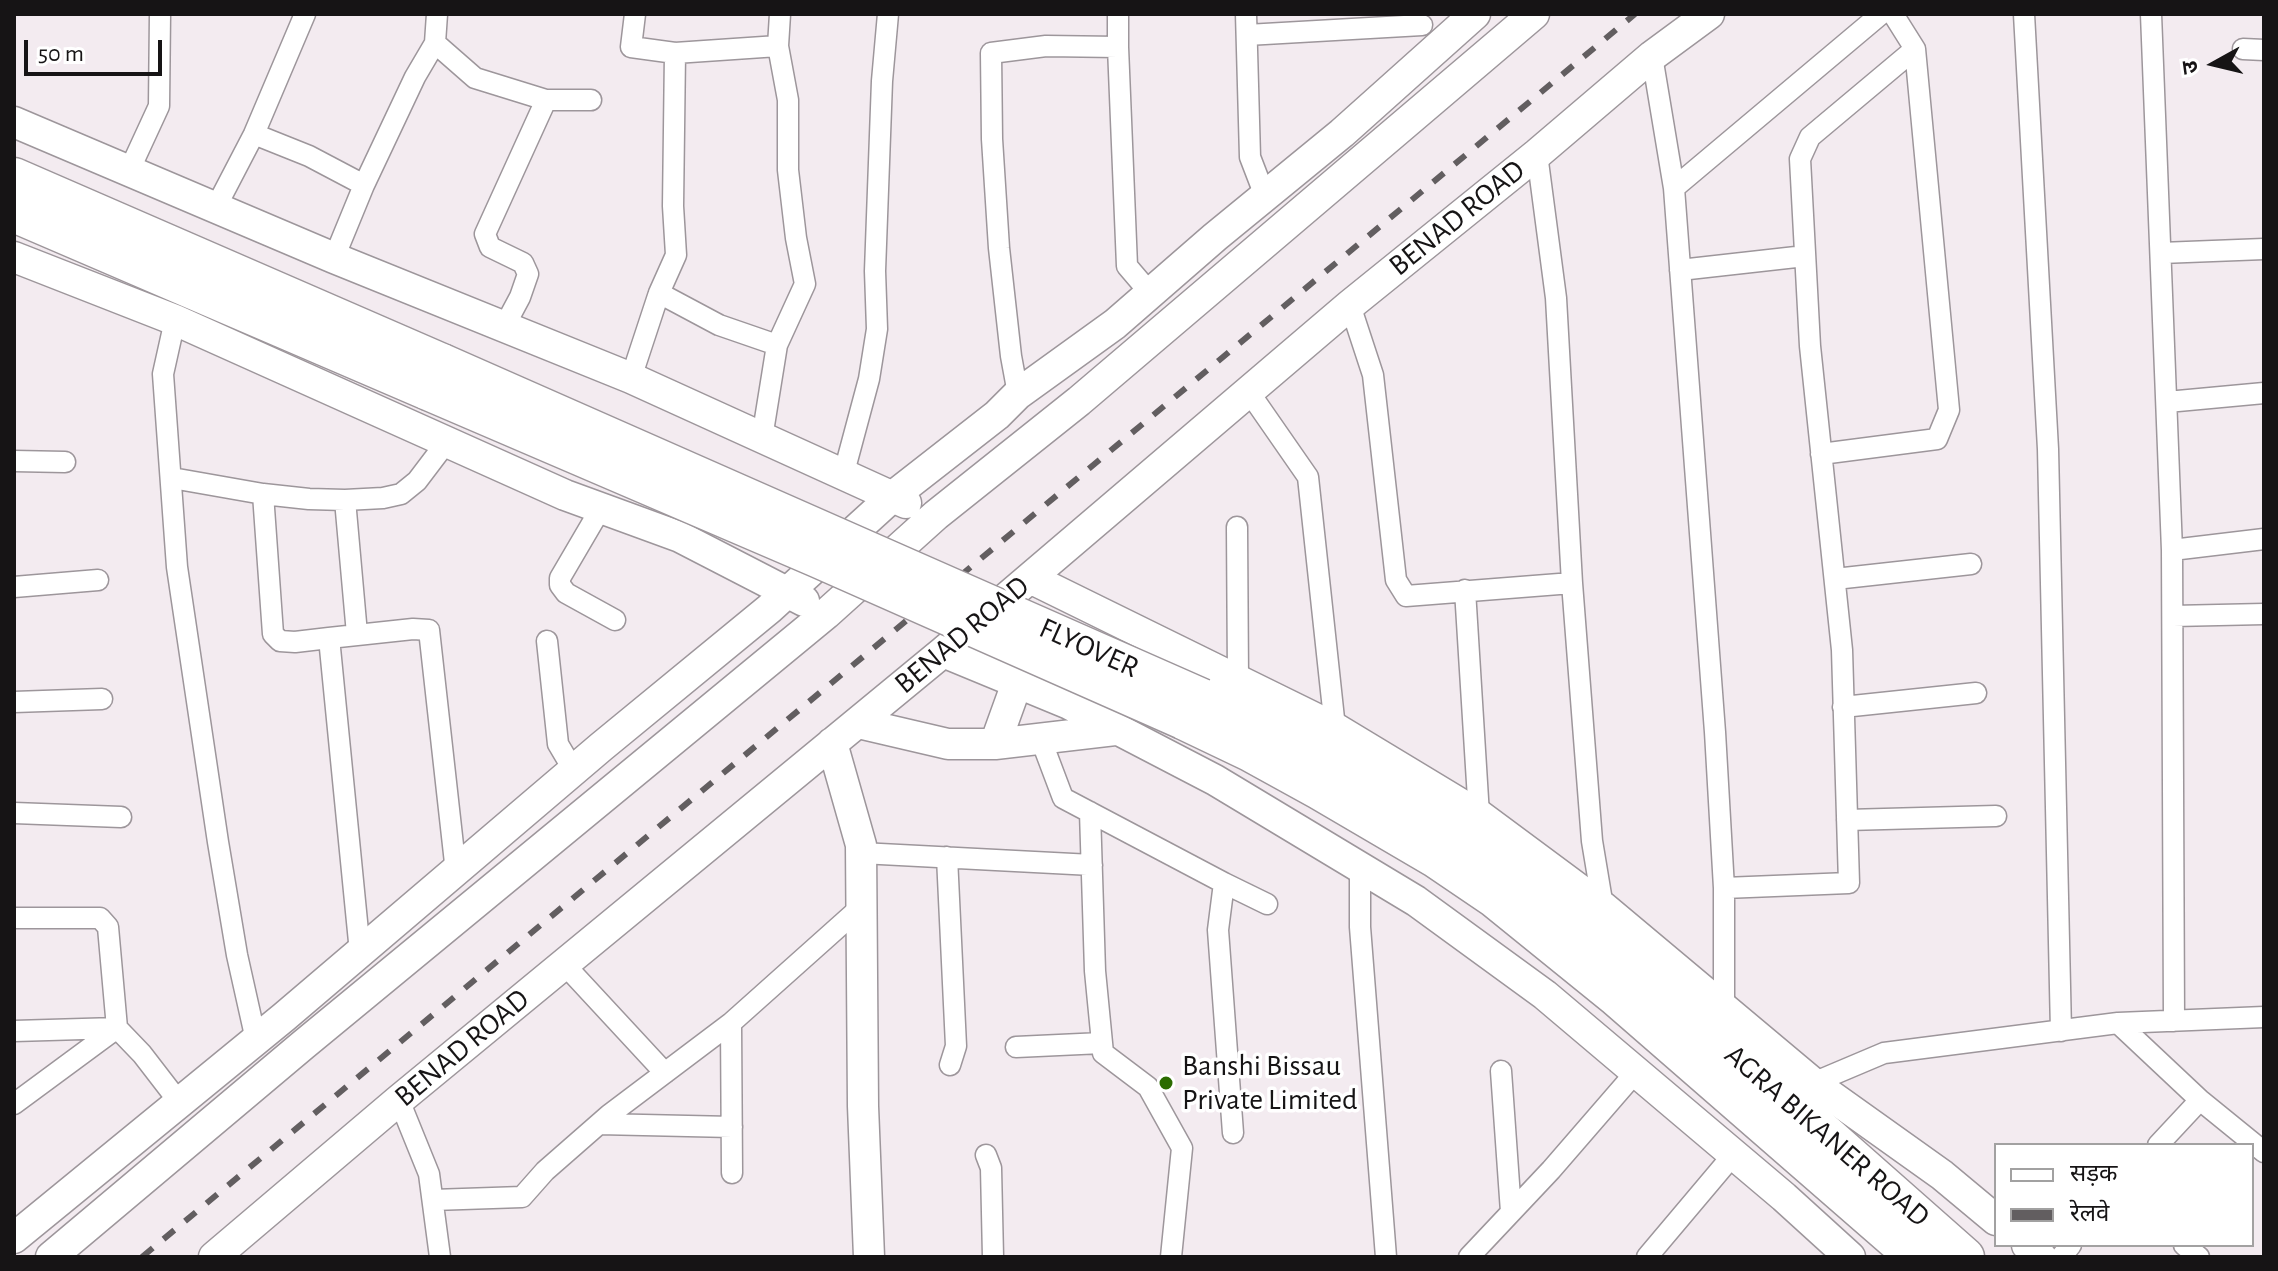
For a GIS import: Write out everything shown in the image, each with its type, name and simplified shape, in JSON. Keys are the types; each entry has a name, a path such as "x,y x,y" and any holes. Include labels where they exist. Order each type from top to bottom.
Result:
{"highway":[{"path":"14,177 435,377"},
{"path":"14,213 435,377"},
{"name":"FLYOVER","path":"435,377 847,571 1250,752 1435,858 1494,898 1557,947 1678,1029"},
{"path":"1678,1029 1772,1135 1915,1257"},
{"name":"AGRA BIKANER ROAD","path":"1678,1029 1965,1257"}],"main road":[{"path":"14,1238 256,1040 789,592 892,497 997,415 1018,394 1115,324 1342,133 1475,14"},
{"path":"51,1257 826,614 936,515 1079,401 1534,14"},
{"name":"BENAD ROAD","path":"214,1257 399,1100 943,652 1350,305 1537,154 1652,56 1709,14"},
{"path":"14,122 334,258 631,378 843,476 936,515"},
{"path":"14,257 175,320 443,442 601,508 680,537 826,614"},
{"path":"995,744 1017,683 1030,578 1335,728 1479,815 1603,907 1813,1083 1942,1175 1994,1218"},
{"path":"943,652 1069,704 1215,780 1416,901 1545,995 1850,1257"},
{"path":"858,723 948,744 995,744 1115,730"},
{"path":"832,743 861,853 863,1106 869,1257"}],"street":[{"path":"129,171 159,106 160,14"},
{"path":"216,207 254,134 305,14"},
{"path":"334,258 364,185 415,77 435,43 437,14"},
{"path":"635,14 631,47 675,53 778,46"},
{"path":"762,438 777,345 805,284 788,170 788,100 778,46 780,14"},
{"path":"843,476 869,379 877,329 875,271 882,81 888,14"},
{"path":"1118,14 1127,266 1150,293"},
{"path":"1674,188 1881,14"},
{"path":"1821,454 1937,439 1949,410 1915,49 1893,14"},
{"path":"2024,14 2048,449 2061,1031"},
{"path":"2151,14 2172,550 2174,1021"},
{"path":"1265,196 1250,157 1247,24 1422,20 1428,56"},
{"path":"435,43 475,78 546,100 591,100"},
{"path":"1018,394 999,248 992,139 991,53 1046,46 1118,47"},
{"path":"1724,888 1849,883 1842,650 1810,346 1800,159 1810,137 1915,49"},
{"path":"2243,49 2264,50"},
{"path":"631,378 659,293 676,255 673,206 675,53"},
{"path":"1652,56 1674,188 1714,716 1724,888 1724,1007"},
{"path":"504,327 528,274 523,263 490,247 485,234 546,100"},
{"path":"254,134 309,156 364,185"},
{"path":"1537,154 1556,298 1572,583 1592,841 1603,907"},
{"path":"2161,253 2264,249"},
{"path":"1680,270 1805,256"},
{"path":"659,293 719,325 777,345"},
{"path":"1350,305 1373,375 1396,580 1406,596 1572,583"},
{"path":"175,320 163,374 184,624 237,955 256,1040"},
{"path":"1249,392 1308,477 1335,728"},
{"path":"2167,402 2264,393"},
{"path":"172,478 263,494 345,500 401,494 417,481 443,442"},
{"path":"14,461 65,462"},
{"path":"263,494 273,634 280,641 429,630 456,872"},
{"path":"345,500 357,634"},
{"path":"601,508 560,578 560,585 566,593 615,620"},
{"path":"1237,527 1238,680"},
{"path":"2172,550 2264,539"},
{"path":"1835,579 1971,564"},
{"path":"14,587 98,580"},
{"path":"1465,590 1479,815"},
{"path":"2173,616 2264,614"},
{"path":"329,638 360,952"},
{"path":"547,641 558,744 574,771"},
{"path":"1843,707 1976,693"},
{"path":"14,702 102,699"},
{"path":"1040,737 1063,798 1267,904"},
{"path":"1090,812 1095,971 1103,1053 1148,1087 1182,1148 1171,1257"},
{"path":"14,813 121,817"},
{"path":"1847,820 1996,816"},
{"path":"861,853 1092,865"},
{"path":"947,857 956,1046 950,1065"},
{"path":"1360,866 1361,942 1386,1257"},
{"path":"1224,883 1218,930 1233,1133"},
{"path":"433,1200 522,1197 545,1171 599,1124 731,1023 862,906"},
{"path":"14,918 100,918 108,927 117,1028 142,1054 179,1102"},
{"path":"564,964 665,1073"},
{"path":"1813,1083 1884,1053 2118,1023 2264,1017"},
{"path":"731,1023 732,1173"},
{"path":"2118,1023 2200,1100 2253,1143"},
{"path":"14,1031 117,1028"},
{"path":"14,1104 117,1028"},
{"path":"1016,1047 1102,1043"},
{"path":"1501,1071 1511,1212"},
{"path":"1469,1257 1551,1170 1635,1073"},
{"path":"399,1100 429,1174 440,1257"},
{"path":"2160,1143 2200,1100"},
{"path":"599,1124 732,1127"},
{"path":"986,1155 991,1168 993,1257"},
{"path":"1647,1257 1733,1155"}],"railway":[{"path":"142,1257 1635,14"}],"place":[{"name":"Banshi Bissau Private Limited","path":"1166,1083"}]}
